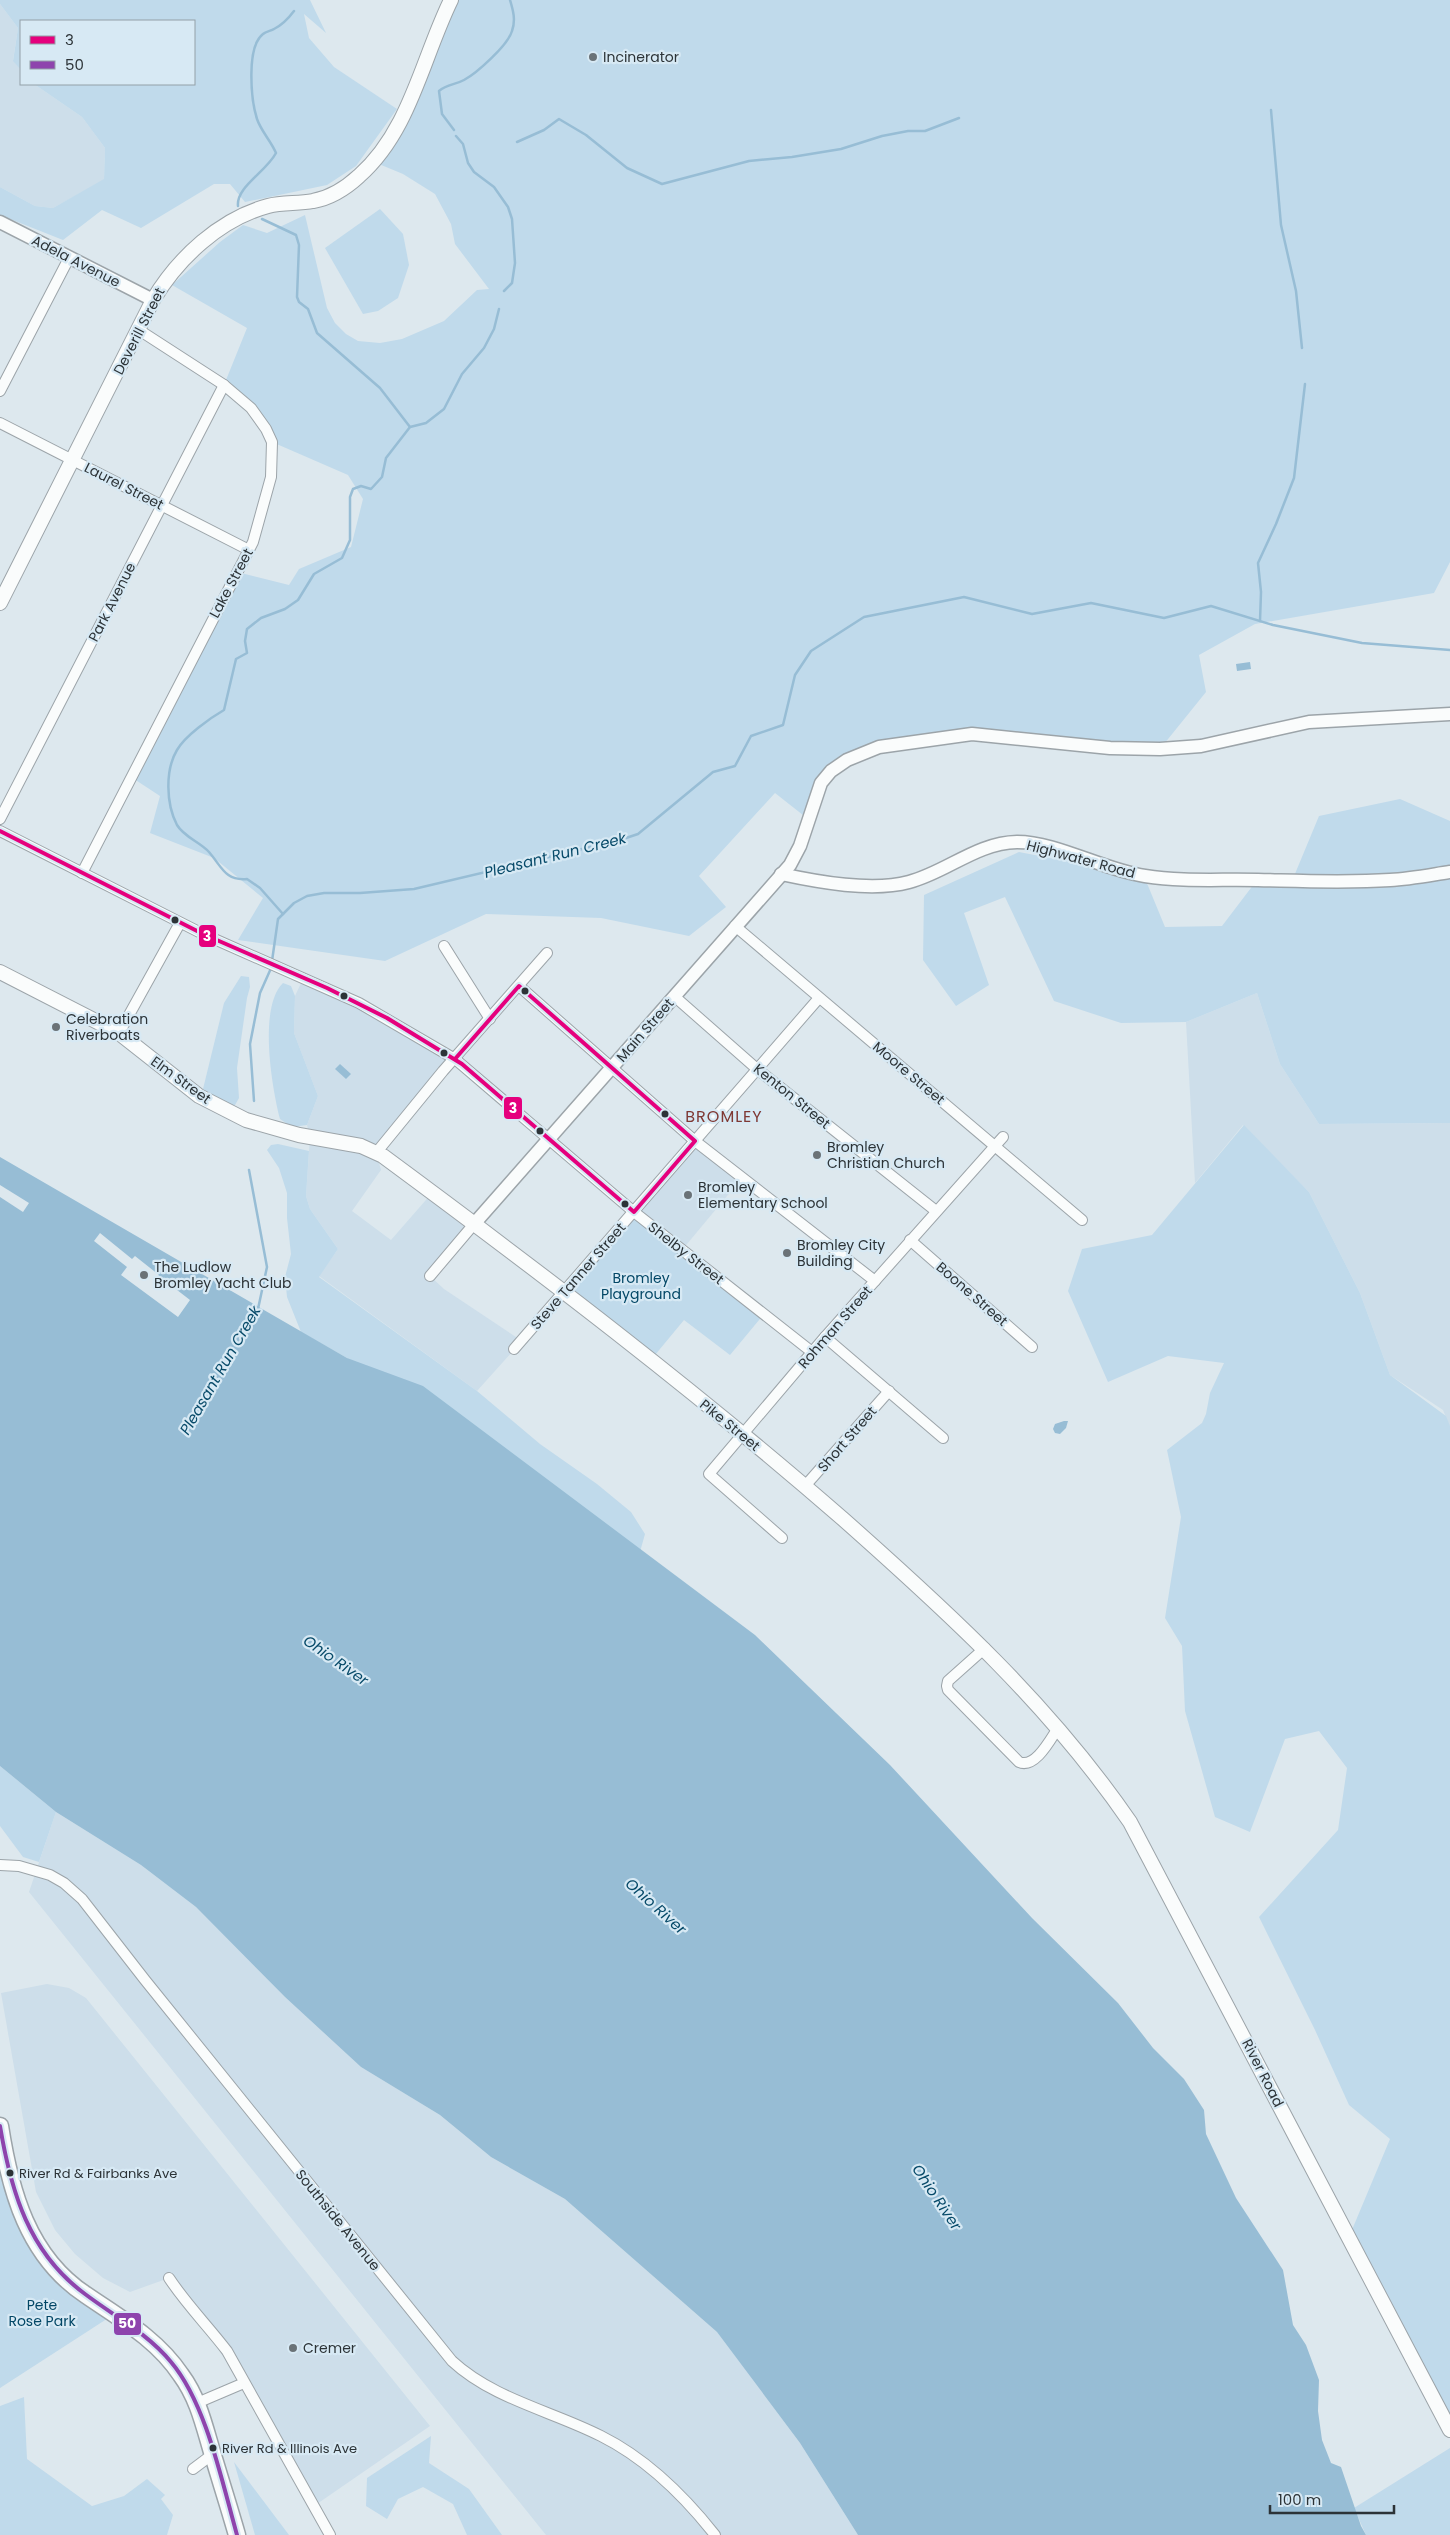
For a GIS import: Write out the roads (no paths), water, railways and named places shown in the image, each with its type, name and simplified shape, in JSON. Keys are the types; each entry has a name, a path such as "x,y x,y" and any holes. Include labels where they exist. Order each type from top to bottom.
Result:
{"main road":[{"name":"Deverill Street","path":"0,603 153,300 165,280 193,250 217,232 252,212 270,206 314,201 327,197 358,178 383,152 401,121 438,27 451,0"},
{"name":"Elm Street","path":"0,972 119,1034 199,1096 246,1120 299,1135 361,1146 376,1153"},
{"name":"Pike Street","path":"376,1153 563,1292 805,1486 985,1648 1058,1728"},
{"name":"River Road","path":"1058,1728 1097,1774 1148,1852 1450,2430"},
{"path":"0,2126 3,2170 23,2218 45,2255 65,2279 144,2334 181,2374 197,2403 237,2535"}],"street":[{"name":"Adela Avenue","path":"0,222 153,300"},
{"path":"0,390 69,258"},
{"name":"Lake Street","path":"82,873 248,550 259,527 272,477 272,442 266,429 251,408 224,385 139,330"},
{"name":"Park Avenue","path":"0,819 224,385"},
{"name":"Laurel Street","path":"0,423 248,550"},
{"name":"Main Street","path":"430,1276 790,864 800,846 821,783 831,771 847,760 879,747 972,734 1095,747 1160,749 1201,746 1297,723 1343,718 1450,714"},
{"name":"Shelby Street","path":"0,831 180,923 370,1009 455,1059 634,1212 812,1352"},
{"name":"Highwater Road","path":"781,874 830,882 892,885 909,882 928,875 990,845 1020,842 1046,846 1109,868 1144,876 1177,879 1356,881 1420,877 1450,872"},
{"path":"119,1034 180,923"},
{"name":"Moore Street","path":"736,926 1082,1220"},
{"path":"444,946 490,1019"},
{"path":"376,1153 547,953"},
{"path":"519,986 694,1141 875,1281"},
{"name":"Kenton Street","path":"674,996 757,1069 936,1211"},
{"name":"Steve Tanner Street","path":"514,1349 819,998"},
{"name":"Rohman Street","path":"782,1538 709,1474 741,1433 1003,1137"},
{"name":"Boone Street","path":"910,1240 1032,1347"},
{"path":"825,1337 942,1438"},
{"name":"Short Street","path":"805,1486 888,1391"},
{"path":"985,1648 948,1681 946,1686 948,1690 1018,1762 1024,1765 1030,1763 1048,1743 1058,1728"},
{"name":"Southside Avenue","path":"0,1865 35,1870 64,1883 82,1899 452,2362 476,2380 600,2435 633,2454 691,2508 715,2535"},
{"path":"168,2278 184,2300 228,2351 244,2383 330,2535"},
{"path":"197,2403 244,2383"},
{"path":"193,2468 213,2454"}],"water":[{"path":"1250,662 1251,669 1237,671 1236,664"},
{"path":"340,1064 351,1074 346,1079 335,1069"},
{"name":"Ohio River","path":"0,1157 347,1358 423,1386 755,1635 890,1765 1032,1918 1118,2003 1153,2048 1184,2079 1204,2110 1206,2134 1236,2198 1283,2270 1293,2325 1306,2345 1319,2380 1318,2411 1322,2440 1331,2463 1341,2467 1361,2526 1366,2535 858,2535 800,2443 717,2332 565,2199 491,2157 440,2115 361,2067 285,1997 196,1907 141,1865 56,1812 0,1766"},
{"path":"1068,1421 1066,1428 1060,1434 1055,1433 1053,1429 1055,1424"}],"waterway":[{"path":"454,130 442,114 439,91 470,76 505,44 514,23 510,0"},
{"path":"238,206 242,192 266,167 276,153 263,132 255,110 251,74 254,50 263,34 280,26 294,11"},
{"path":"1271,110 1281,225 1296,291 1302,348"},
{"path":"517,142 544,130 559,119 586,135 627,168 662,184 749,161 792,157 841,149 882,136 908,131 925,131 959,118"},
{"path":"456,136 463,144 468,163 474,172 494,187 508,207 512,219 515,263 512,283 504,291"},
{"path":"262,219 296,235 299,245 297,297 299,302 308,309 317,333 380,388 410,427"},
{"path":"283,914 260,888 247,879 234,878 225,872 209,852 184,833 177,825 173,817 168,787 173,758 177,750 192,733 224,710 236,659 247,653 245,641 247,629 261,618 285,609 298,600 314,574 342,558 350,540 350,497 353,489 361,486 371,489 382,477 386,458 410,427 426,423 444,409 462,374 484,348 494,329 499,309"},
{"path":"1260,621 1261,592 1258,563 1294,478 1305,384"},
{"name":"Pleasant Run Creek","path":"272,961 278,919 294,903 307,896 324,893 360,893 414,889 620,840 638,834 713,772 735,766 751,736 783,725 795,675 811,651 864,617 964,597 1032,614 1091,603 1164,618 1211,606 1273,625 1362,643 1450,650"},
{"name":"Pleasant Run Creek","path":"254,1101 250,1044 260,993 272,966"},
{"name":"Pleasant Run Creek","path":"249,1170 267,1267 258,1309"}],"place":[{"name":"Incinerator","path":"593,57"},
{"name":"Celebration Riverboats","path":"56,1027"},
{"name":"Bromley Christian Church","path":"817,1155"},
{"name":"Bromley Elementary School","path":"688,1195"},
{"name":"Bromley City Building","path":"787,1253"},
{"name":"The Ludlow Bromley Yacht Club","path":"144,1275"},
{"name":"River Rd & Fairbanks Ave","path":"10,2173"},
{"name":"Cremer","path":"293,2348"},
{"name":"River Rd & Illinois Ave","path":"213,2448"}],"district":[{"name":"BROMLEY","path":"724,1116"}],"park label":[{"name":"Bromley Playground","path":"641,1286"},
{"name":"Pete Rose Park","path":"42,2314"}]}
